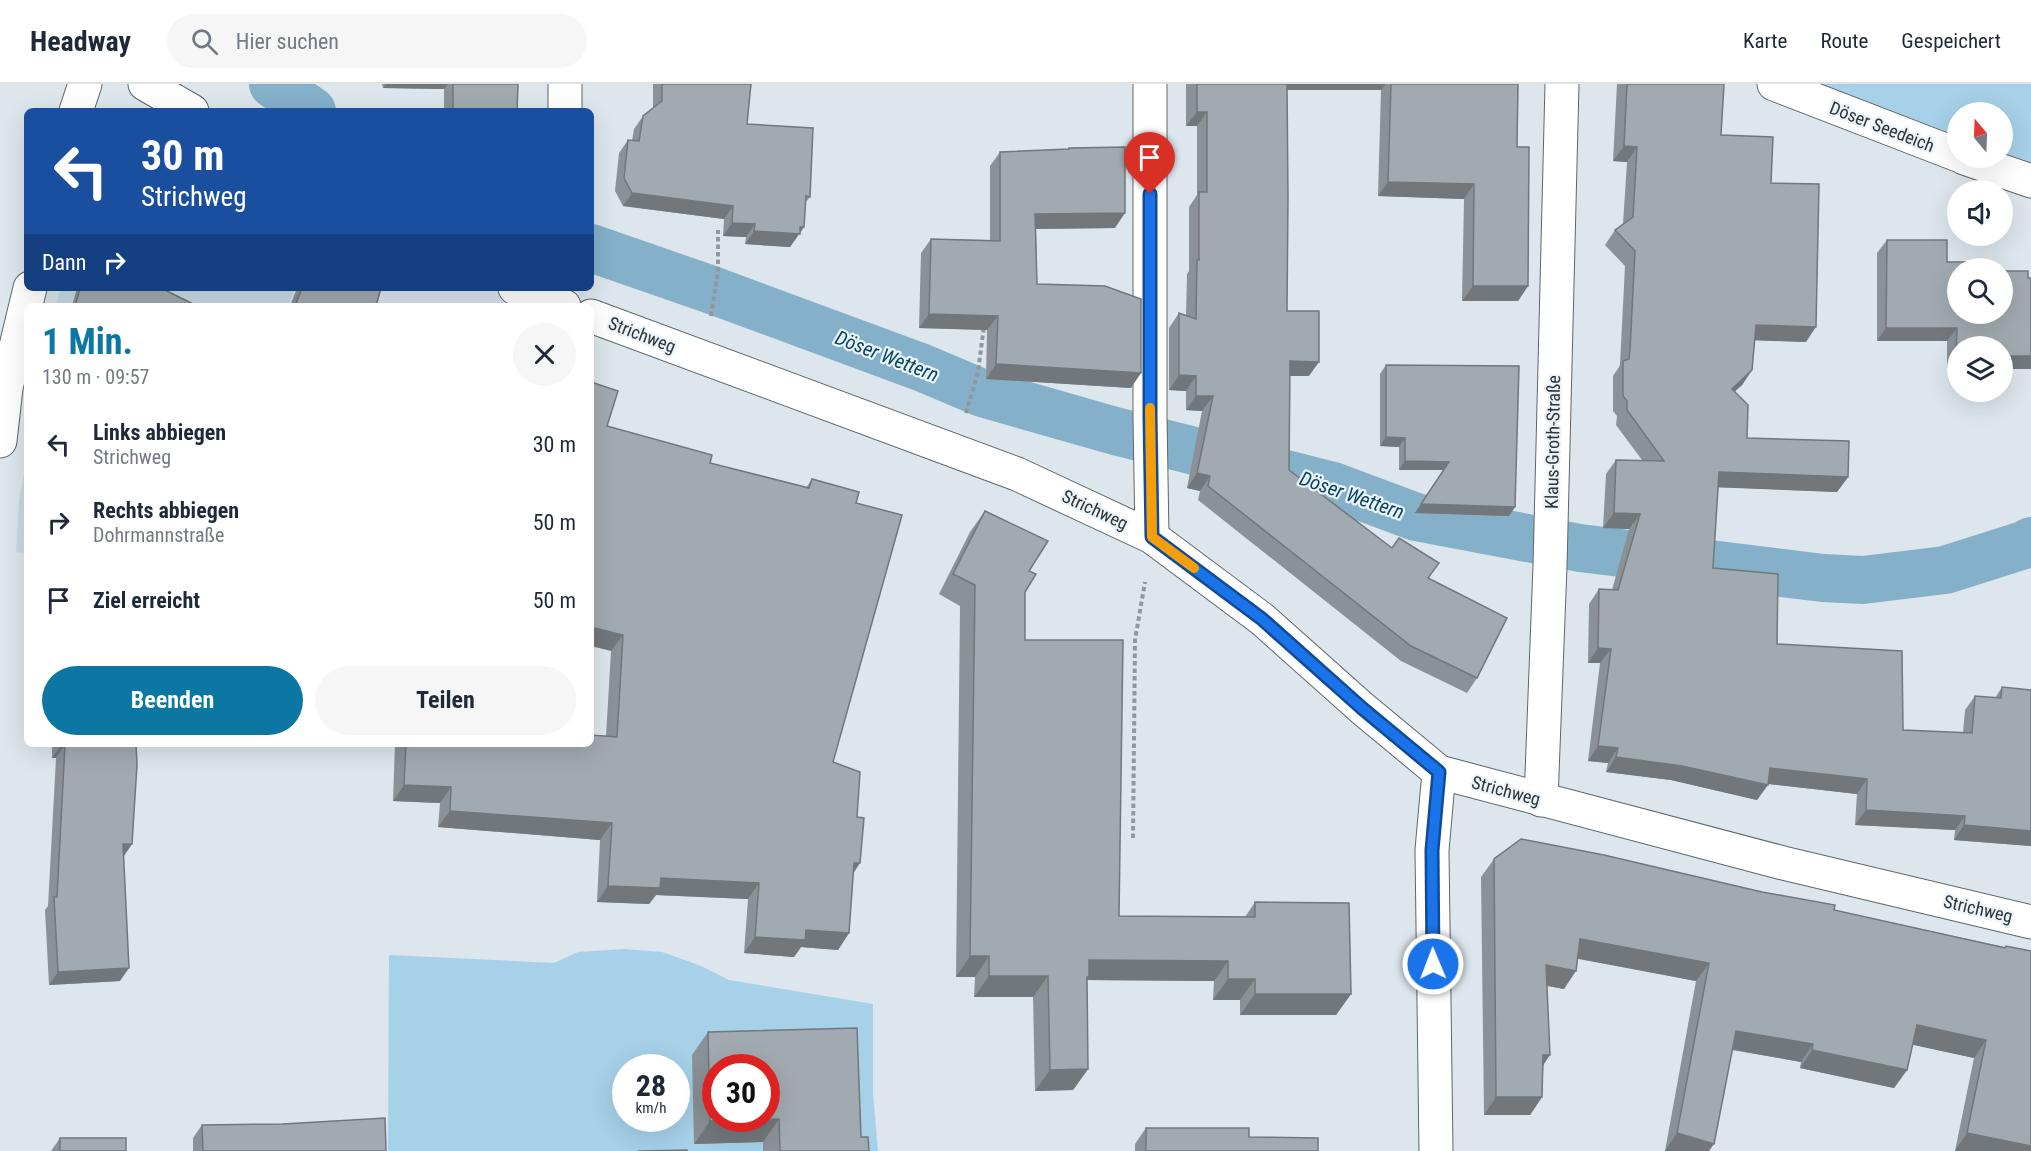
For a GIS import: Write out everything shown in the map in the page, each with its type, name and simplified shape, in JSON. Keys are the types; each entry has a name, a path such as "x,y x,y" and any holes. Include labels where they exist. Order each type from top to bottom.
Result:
{"street":[{"path":"77,108 85,84"},
{"path":"145,84 187,108"},
{"path":"565,84 565,108"},
{"path":"1150,84 1152,537"},
{"name":"Klaus-Groth-Straße","path":"1540,800 1550,566 1562,84"},
{"name":"Döser Seedeich","path":"1774,84 1947,151"},
{"path":"1993,168 2031,181"},
{"path":"527,291 556,298"},
{"path":"0,441 6,388 24,313"},
{"name":"Strichweg","path":"594,317 1017,474 1152,537 1262,619 1363,709 1439,772 1783,863 2031,922"},
{"path":"1436,1151 1432,850 1439,772"}],"path":[{"path":"713,311 718,272 718,230"},
{"path":"968,404 978,372 986,319"},
{"path":"1133,838 1135,640 1152,537"}],"shaded area":[{"path":"1810,84 2031,84 2031,169 2013,162 2013,102 1947,102 1947,139"},
{"path":"59,291 294,291 289,303 57,303"},
{"path":"24,473 24,553 16,552 19,501"},
{"path":"624,949 662,952 701,966 729,980 873,1004 873,1094 878,1151 388,1151 389,955 554,963 578,952"}],"building":[{"path":"453,84 518,84 517,108 453,108"},
{"path":"662,84 751,84 747,124 813,128 810,197 806,196 804,227 800,227 800,234 754,231 755,224 732,223 733,206 632,193 624,178 628,140 639,141 643,116 662,101"},
{"path":"1197,84 1287,84 1287,311 1319,311 1319,362 1290,361 1289,470 1392,548 1399,538 1439,563 1428,578 1507,618 1477,678 1411,646 1208,486 1210,476 1197,473 1213,396 1196,396 1196,376 1179,375 1179,313 1196,319 1199,192 1207,192 1207,112 1197,112"},
{"path":"1391,84 1518,84 1517,147 1529,147 1528,286 1473,286 1474,184 1388,182"},
{"path":"1627,84 1724,84 1721,135 1773,137 1771,183 1819,184 1816,327 1756,325 1752,370 1732,389 1748,405 1747,438 1849,441 1848,477 1719,472 1713,568 1778,574 1777,644 1902,651 1903,730 1972,733 1975,696 2001,698 2002,687 2031,690 2031,831 1964,825 1965,816 1866,810 1867,779 1770,768 1768,785 1682,766 1616,757 1618,748 1598,746 1611,649 1598,648 1599,589 1618,590 1640,514 1614,513 1616,460 1664,461 1627,410 1627,401 1623,396 1623,361 1629,359 1630,350 1635,251 1615,230 1633,217 1637,147 1624,146"},
{"path":"1125,147 1125,213 1035,214 1037,284 1105,286 1141,299 1141,373 996,364 998,316 929,314 931,239 1000,241 1000,152"},
{"path":"1887,240 1947,240 1947,324 2013,324 2013,271 2028,271 2028,278 2031,278 2031,356 2013,356 2013,336 1957,336 1957,328 1886,328"},
{"path":"79,291 167,291 191,303 76,303"},
{"path":"301,291 380,291 377,303 296,303"},
{"path":"1386,365 1519,366 1515,507 1421,504 1449,462 1405,461 1405,438 1386,437"},
{"path":"594,383 618,391 607,426 712,455 710,463 809,488 812,479 859,492 856,503 902,515 833,762 860,772 857,817 864,818 860,863 854,863 849,933 806,930 805,940 755,937 759,883 661,878 660,888 608,886 612,823 450,811 451,787 404,785 406,747 594,747 594,735 617,737 623,635 594,628"},
{"path":"985,511 1048,541 1029,571 1036,574 1025,592 1025,640 1123,640 1119,916 1255,917 1255,902 1349,903 1351,994 1255,994 1255,979 1228,979 1228,961 1089,960 1089,977 1087,977 1088,1069 1050,1070 1048,976 989,976 989,956 970,956 975,585 953,574"},
{"path":"65,747 136,747 132,844 123,844 129,968 58,972 54,897 57,897"},
{"path":"1521,839 1604,855 1762,892 1835,905 1834,910 2005,948 2006,946 2031,951 2031,1146 1967,1133 1986,1040 1917,1025 1907,1070 1812,1050 1813,1044 1736,1031 1714,1144 1677,1133 1709,963 1580,939 1576,971 1546,965 1550,1055 1543,1055 1542,1097 1496,1097 1494,859"},
{"path":"857,1028 861,1137 868,1137 869,1151 780,1151 780,1054 708,1054 708,1032"},
{"path":"385,1118 386,1151 203,1151 202,1125 283,1124"},
{"path":"1146,1128 1249,1128 1249,1137 1318,1138 1318,1151 1146,1151"},
{"path":"60,1138 126,1138 126,1151 60,1151"},
{"path":"687,1150 687,1151 638,1151"}],"waterway":[{"name":"Döser Wettern","path":"273,84 308,108"},
{"name":"Döser Wettern","path":"594,249 923,368 982,393 1115,431 1333,486 1416,517 1580,548 1823,578 1863,580 1945,570 2031,541"}],"slow traffic":[{"path":"1150,408 1152,537 1194,568"}],"route":[{"path":"1150,194 1152,537 1262,619 1363,709 1439,772 1432,850 1433,964"}]}
